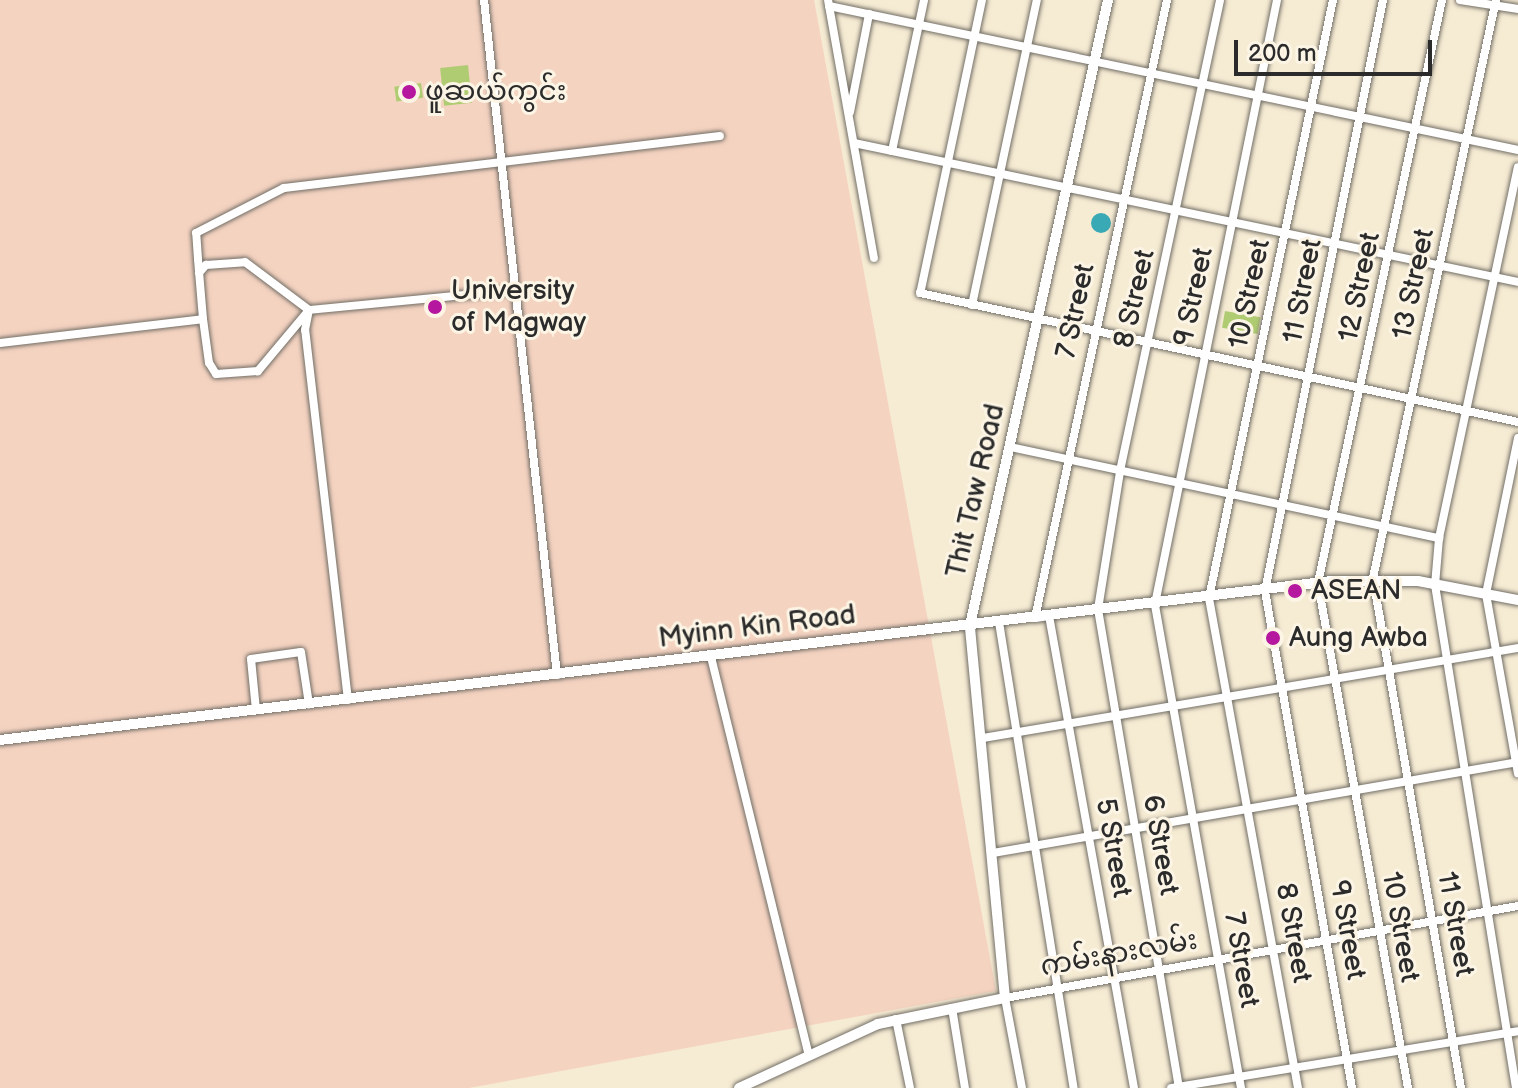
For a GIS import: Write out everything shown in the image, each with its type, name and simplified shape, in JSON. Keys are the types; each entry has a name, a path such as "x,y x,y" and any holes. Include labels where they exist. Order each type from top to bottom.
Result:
{"street":[{"path":"484,0 557,675"},
{"path":"892,151 924,0"},
{"path":"982,0 920,293 1518,422"},
{"path":"972,305 1037,0"},
{"name":"Thit Taw Road","path":"1005,998 970,625 1108,0"},
{"name":"7 Street","path":"1035,618 1122,199 1167,0"},
{"name":"8 Street","path":"1098,609 1120,471 1178,212 1220,0"},
{"name":"9 Street","path":"1155,604 1176,482 1277,0"},
{"name":"10 Street","path":"1209,598 1333,0"},
{"name":"11 Street","path":"1265,591 1383,0"},
{"name":"12 Street","path":"1318,583 1442,0"},
{"path":"1460,0 1496,3 1518,9"},
{"path":"874,258 828,3 1257,97 1518,150"},
{"name":"13 Street","path":"1373,578 1496,3"},
{"path":"849,117 869,14"},
{"path":"515,290 309,310 258,371 216,374 209,363 196,233 284,188 720,136"},
{"path":"854,143 1518,282"},
{"path":"1516,1088 1462,772 1435,585 1439,538 1518,167"},
{"path":"199,273 206,265 245,262 297,296 309,310"},
{"path":"309,310 305,330 348,700"},
{"path":"0,343 203,319"},
{"path":"1518,438 1486,594 1518,773"},
{"path":"1010,447 1439,538"},
{"path":"1035,618 1373,578 1518,600"},
{"name":"11 Street","path":"1373,578 1386,672 1461,1088"},
{"name":"10 Street","path":"1318,583 1377,933 1408,1088"},
{"name":"9 Street","path":"1265,591 1352,1088"},
{"name":"8 Street","path":"1209,598 1298,1088"},
{"name":"7 Street","path":"1155,604 1241,1083"},
{"name":"6 Street","path":"1098,609 1177,1087"},
{"name":"5 Street","path":"1049,616 1134,1088"},
{"name":"Myinn Kin Road","path":"0,740 1035,618"},
{"path":"999,622 1074,1088"},
{"path":"983,738 1518,648"},
{"path":"256,710 251,659 301,652 309,704"},
{"path":"711,657 809,1056"},
{"path":"993,853 1517,762"},
{"name":"ကမ်းနားလမ်း","path":"739,1088 896,1019 1433,923 1485,908 1518,906"},
{"path":"1005,998 1022,1088"},
{"path":"952,1008 965,1088"},
{"path":"896,1019 910,1088"},
{"path":"1177,1087 1241,1083 1296,1069 1518,1031"}],"shaded area":[{"name":"University of Magway","path":"0,0 814,0 996,991 469,1088 0,1088"}],"green space":[{"path":"468,65 472,103 444,106 440,68"},
{"name":"ဖူဆယ်ကွင်း","path":"421,83 423,98 396,102 394,87"},
{"path":"1225,311 1260,317 1258,334 1222,328"}],"water":[{"path":"1101,213 1108,216 1111,223 1108,230 1101,233 1094,230 1091,223 1094,216"}],"place":[{"name":"ဖူဆယ်ကွင်း","path":"409,92"},
{"name":"University of Magway","path":"435,307"},
{"name":"ASEAN","path":"1295,591"},
{"name":"Aung Awba","path":"1273,638"}]}
